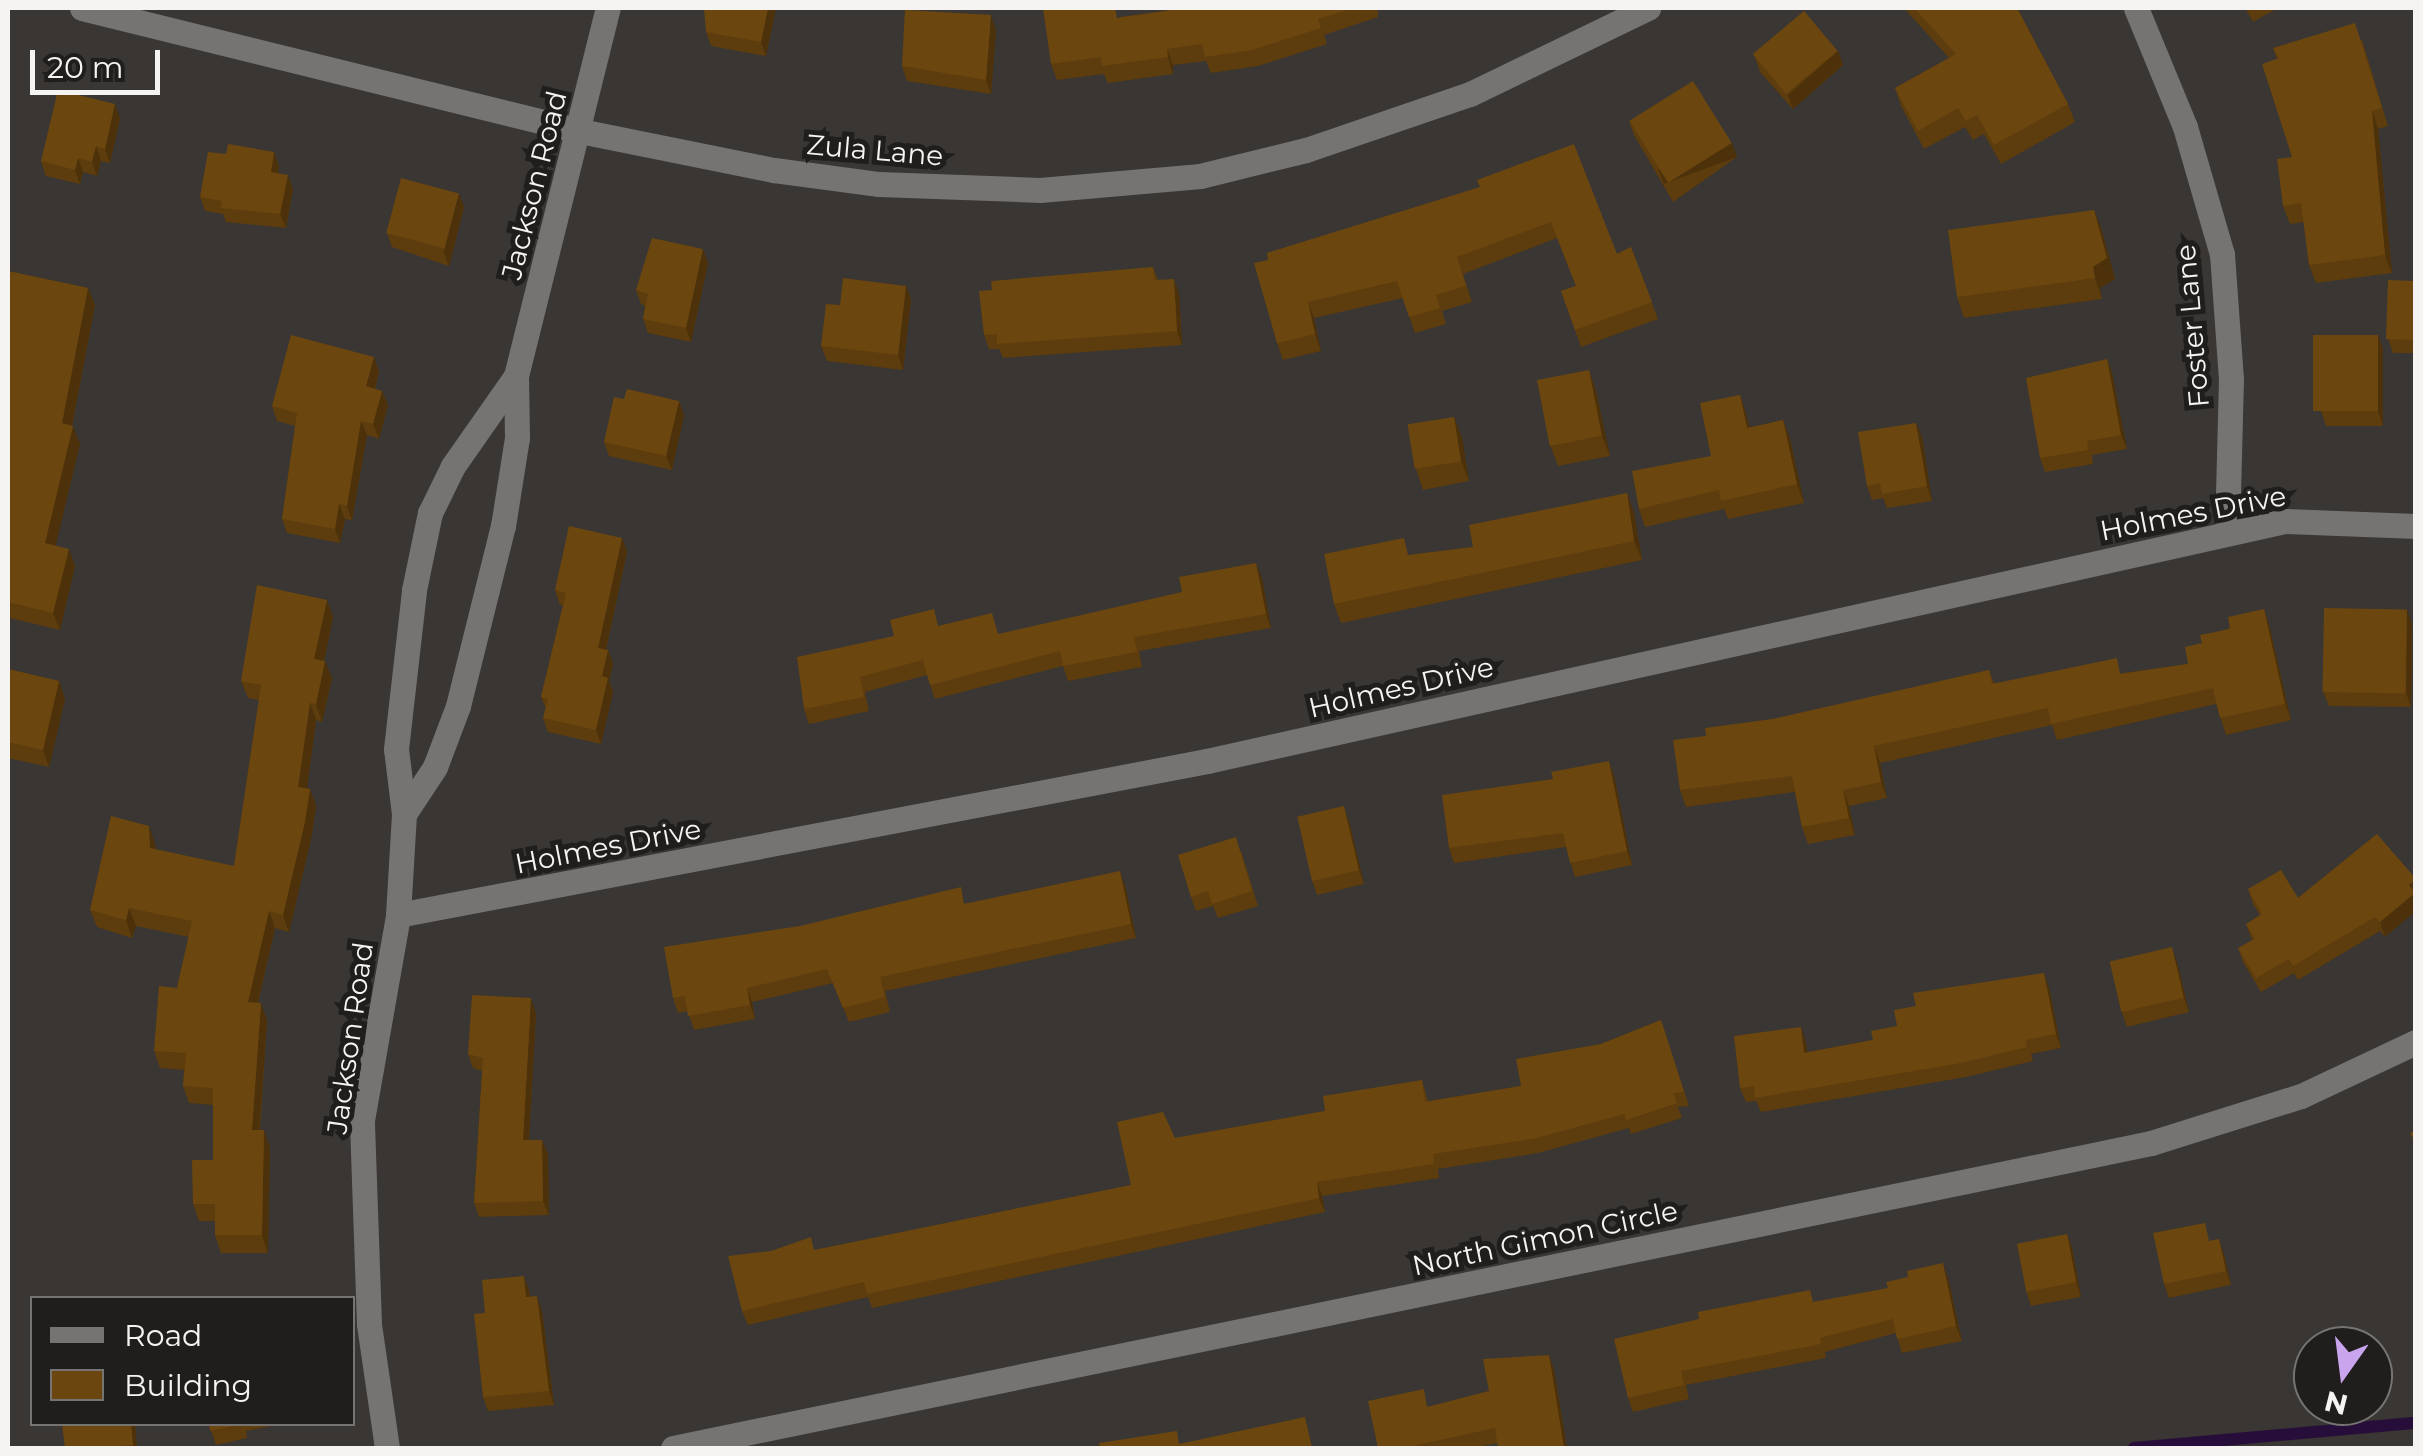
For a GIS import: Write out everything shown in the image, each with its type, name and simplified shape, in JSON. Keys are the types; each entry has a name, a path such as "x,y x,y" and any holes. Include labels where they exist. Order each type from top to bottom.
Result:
{"street":[{"name":"Zula Lane","path":"82,8 580,131 879,184 1040,190 1200,176 1306,150 1470,94 1648,8"},
{"name":"Jackson Road","path":"404,814 435,767 458,706 503,526 517,438 516,376 608,8"},
{"name":"Foster Lane","path":"2136,8 2185,127 2222,254 2231,379 2226,534"},
{"name":"Jackson Road","path":"387,1448 369,1324 362,1120 398,916 404,814 396,749 414,590 430,513 453,466 516,376"},
{"name":"Holmes Drive","path":"398,916 1207,761 2285,520 2416,526"},
{"name":"North Gimon Circle","path":"672,1448 2151,1143 2301,1096 2416,1042"}],"building":[{"path":"704,8 768,8 761,42 706,32"},
{"path":"1043,8 1115,8 1117,18 1186,8 1354,8 1318,19 1321,28 1252,50 1205,57 1202,44 1167,49 1168,57 1102,66 1101,57 1051,64"},
{"path":"1914,8 2017,8 2068,104 1994,145 1977,115 1966,121 1958,108 1918,131 1895,88 1956,54"},
{"path":"905,10 991,15 986,80 902,66"},
{"path":"1804,11 1837,51 1786,94 1753,54"},
{"path":"2355,23 2382,108 2372,111 2385,255 2309,265 2301,203 2283,206 2277,159 2292,157 2262,64 2279,58 2273,48"},
{"path":"1693,81 1732,143 1668,183 1629,121"},
{"path":"58,90 115,104 105,149 96,146 92,162 78,158 75,170 41,161"},
{"path":"228,144 274,152 271,172 288,175 280,214 221,208 222,201 200,197 208,152 226,154"},
{"path":"1574,144 1617,254 1631,247 1652,302 1575,330 1561,291 1576,286 1551,222 1457,257 1466,286 1436,295 1440,308 1409,317 1397,281 1308,302 1315,334 1277,343 1254,263 1268,260 1267,253 1480,187 1477,180"},
{"path":"401,178 459,194 444,249 386,233"},
{"path":"2094,210 2107,258 2093,267 2095,278 1957,297 1948,230"},
{"path":"652,238 703,249 686,328 643,319 648,294 636,290"},
{"path":"1153,267 1154,280 1174,279 1177,331 997,344 997,334 984,335 979,291 992,290 991,281"},
{"path":"8,271 88,288 62,423 73,426 45,543 69,549 53,613 8,602"},
{"path":"843,278 906,286 898,355 821,346 826,304 840,305"},
{"path":"2388,280 2416,281 2414,340 2386,339"},
{"path":"291,335 374,357 366,386 382,391 373,424 361,421 347,506 339,504 335,529 282,519 297,413 272,406"},
{"path":"2313,335 2378,335 2378,411 2313,411"},
{"path":"2107,359 2121,435 2087,441 2088,450 2040,458 2026,378"},
{"path":"1589,370 1602,436 1550,446 1537,380"},
{"path":"627,389 679,401 666,456 604,442 614,397 624,399"},
{"path":"1740,395 1747,428 1783,420 1797,484 1721,501 1719,490 1639,509 1632,471 1711,456 1700,403"},
{"path":"1454,417 1461,461 1415,469 1408,424"},
{"path":"1916,423 1927,486 1882,494 1880,483 1867,486 1858,432"},
{"path":"1627,493 1634,541 1334,604 1324,554 1404,538 1408,555 1473,547 1469,525"},
{"path":"569,526 622,538 598,648 608,650 602,676 608,678 596,730 543,718 548,699 541,697 566,593 555,590"},
{"path":"1256,563 1266,614 1134,637 1137,652 1063,666 1060,651 930,685 923,660 860,677 864,697 804,709 797,657 894,636 890,620 934,609 938,626 992,613 998,634 1182,592 1179,577"},
{"path":"257,585 327,600 314,659 325,661 316,704 310,703 298,787 310,789 305,822 283,915 269,911 248,1002 261,1003 252,1130 264,1130 262,1235 215,1235 215,1204 193,1204 192,1160 213,1160 213,1088 183,1086 186,1053 154,1051 159,986 177,988 192,921 129,908 126,920 90,910 111,816 149,826 150,848 234,866 261,685 241,681"},
{"path":"2324,608 2407,609 2406,693 2323,692"},
{"path":"2264,609 2285,704 2220,718 2213,688 2051,724 2048,708 1874,746 1881,782 1843,790 1849,818 1802,827 1792,776 1680,790 1673,740 1706,736 1705,728 1772,719 1989,670 1992,684 2117,658 2120,674 2188,664 2185,647 2202,643 2200,635 2230,629 2228,617"},
{"path":"8,669 59,681 43,750 8,742"},
{"path":"1609,761 1627,851 1570,863 1563,833 1449,848 1442,795 1553,779 1551,772"},
{"path":"1344,806 1359,870 1312,881 1297,817"},
{"path":"2377,834 2416,879 2409,885 2415,893 2380,922 2375,917 2293,966 2289,959 2256,978 2238,948 2255,939 2246,924 2262,914 2248,889 2281,870 2298,898"},
{"path":"1236,837 1252,891 1212,904 1208,891 1191,897 1178,855"},
{"path":"1120,871 1131,924 880,977 885,997 843,1008 827,969 747,988 750,1005 688,1016 685,996 673,998 664,947 800,926 961,887 964,904"},
{"path":"2172,947 2184,998 2121,1012 2110,961"},
{"path":"2044,973 2056,1034 2026,1040 2027,1047 1961,1063 1755,1098 1754,1086 1740,1088 1734,1036 1801,1027 1804,1053 1873,1040 1871,1031 1897,1026 1894,1010 1916,1006 1913,993"},
{"path":"472,995 531,998 523,1140 542,1140 543,1201 474,1203 483,1058 468,1054"},
{"path":"1661,1020 1684,1092 1673,1093 1677,1103 1626,1120 1624,1114 1533,1139 1433,1154 1434,1164 1317,1182 1319,1198 867,1294 864,1282 742,1311 728,1256 771,1251 811,1237 814,1250 1131,1185 1117,1122 1163,1112 1175,1138 1325,1111 1323,1096 1422,1080 1425,1102 1521,1086 1516,1059 1601,1044"},
{"path":"2205,1223 2209,1241 2219,1239 2226,1271 2164,1284 2153,1233"},
{"path":"2067,1234 2076,1282 2026,1292 2017,1244"},
{"path":"1943,1263 1956,1326 1897,1339 1893,1319 1820,1338 1821,1344 1681,1371 1684,1385 1628,1398 1614,1339 1699,1319 1698,1312 1810,1290 1813,1302 1888,1288 1886,1282 1908,1277 1907,1271"},
{"path":"524,1276 526,1297 537,1296 549,1391 483,1397 474,1314 485,1313 482,1280"},
{"path":"1549,1355 1564,1448 1498,1448 1495,1428 1403,1448 1378,1448 1368,1401 1424,1389 1427,1407 1489,1391 1483,1359"},
{"path":"1305,1417 1312,1448 1100,1448 1099,1443 1177,1431 1179,1444"},
{"path":"62,1426 131,1426 133,1445 65,1448"}],"waterway":[{"path":"2134,1448 2416,1423"}]}
